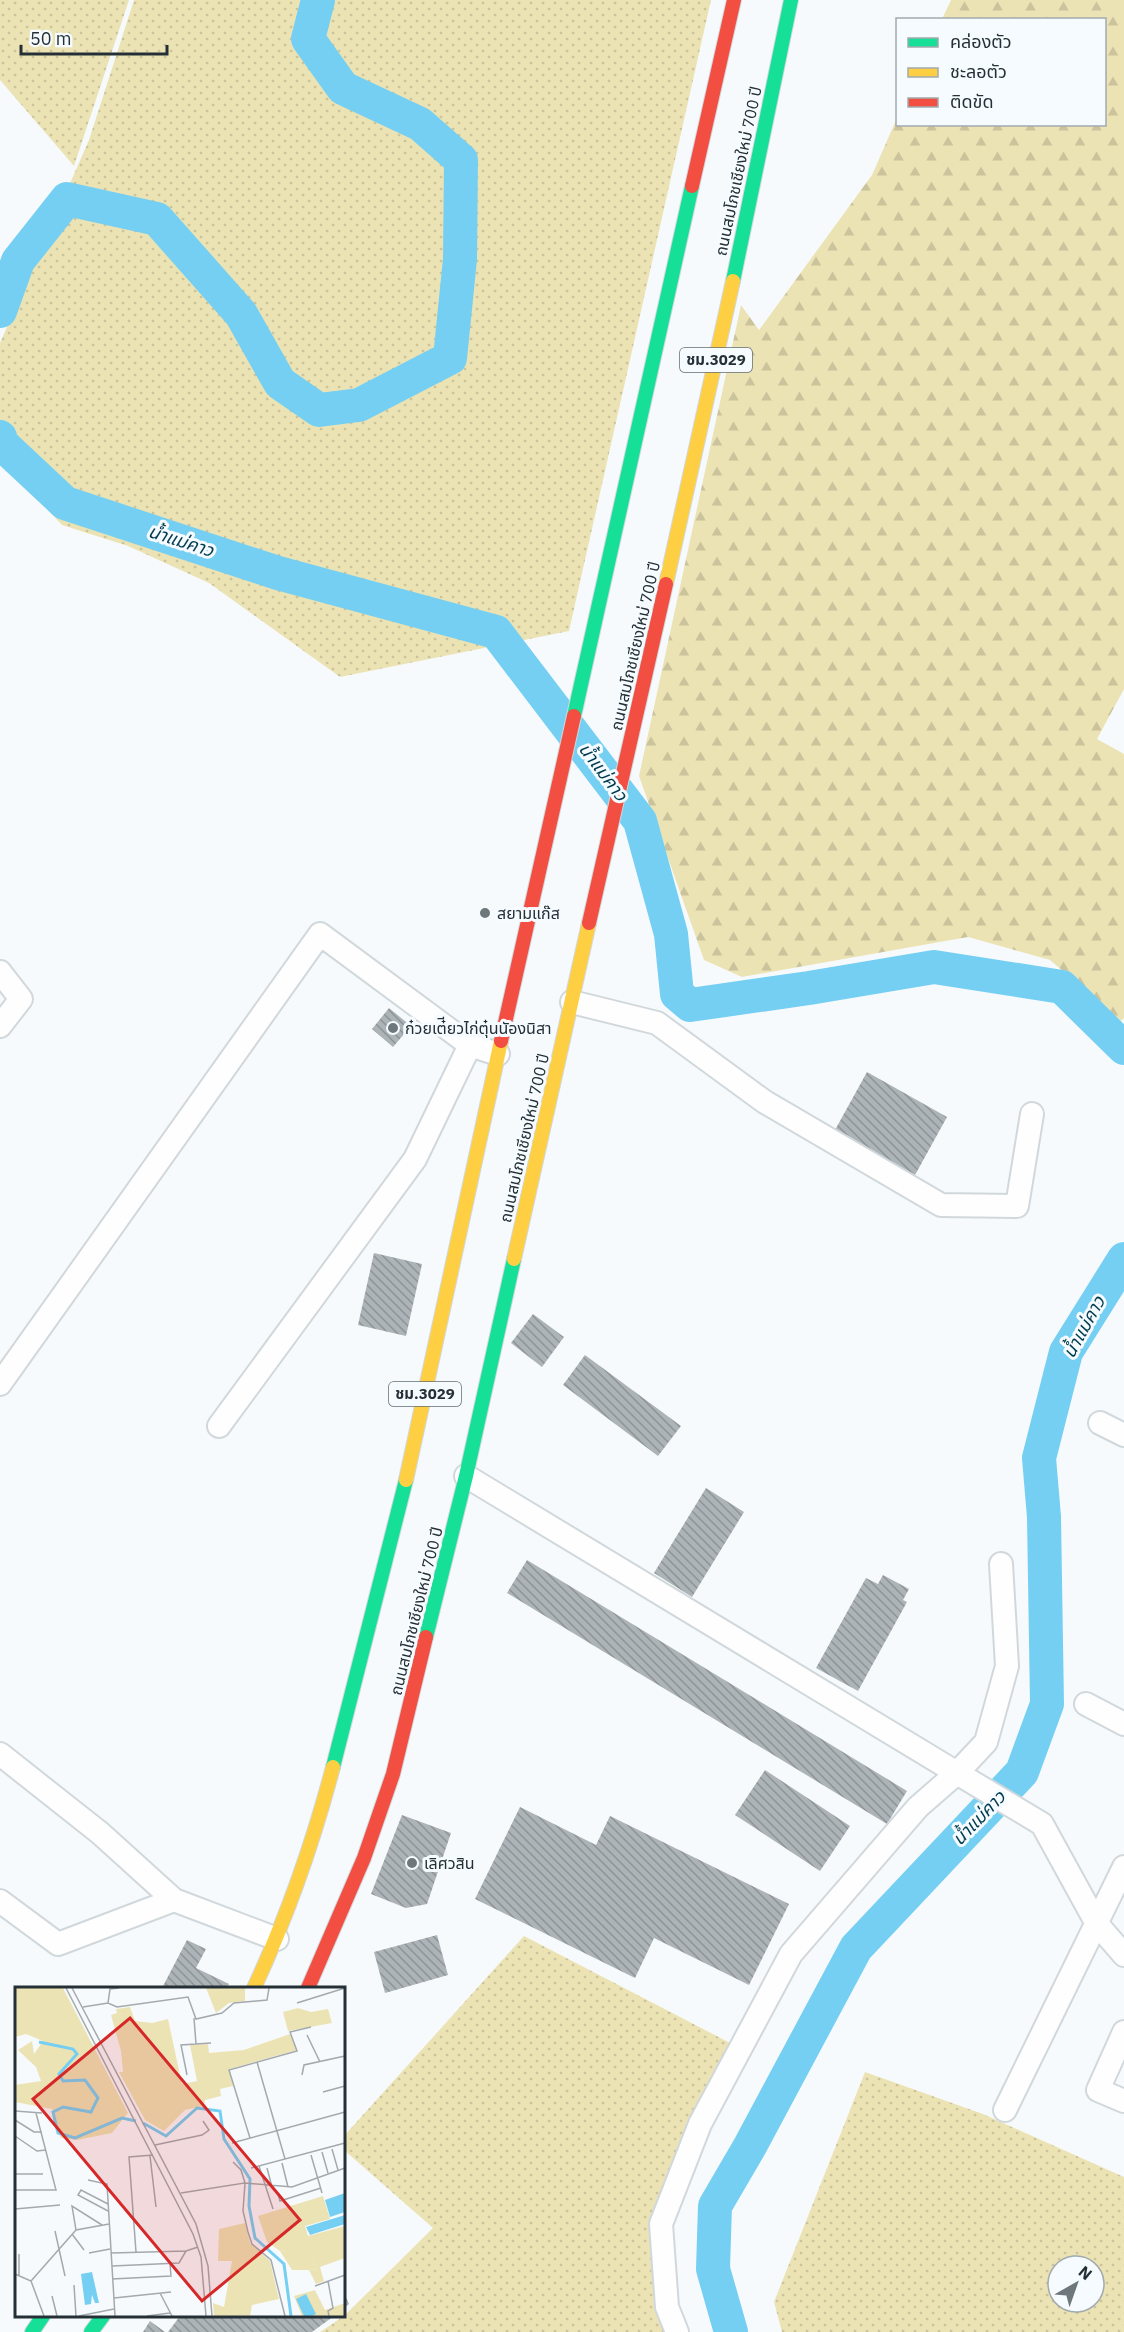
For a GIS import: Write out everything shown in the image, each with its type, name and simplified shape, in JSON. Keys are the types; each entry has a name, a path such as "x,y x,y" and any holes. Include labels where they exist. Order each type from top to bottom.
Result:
{"main road":[{"name":"ชม.3029","path":"255,1987 277,1939 319,1820 401,1504 498,1054 734,0"},
{"name":"ถนนสมโภชเชียงใหม่ 700 ปี","path":"309,1987 364,1858 393,1774 466,1476 714,371 791,0"},
{"path":"32,2332 42,2317"},
{"path":"91,2332 102,2317"}],"street":[{"path":"0,1384 320,934 470,1045 498,1054"},
{"path":"0,972 21,999 0,1026"},
{"path":"572,1002 657,1023 765,1102 941,1205 1017,1206 1032,1114"},
{"path":"219,1426 415,1159 470,1045"},
{"path":"1100,1424 1124,1435"},
{"path":"466,1476 1042,1824 1097,1923 1123,1952"},
{"path":"677,2332 667,2307 661,2224 700,2124 791,1954 918,1807 965,1778 986,1742 1007,1666 1001,1564"},
{"path":"1086,1704 1124,1724"},
{"path":"0,1754 100,1833 174,1900 277,1939"},
{"path":"1005,2109 1124,1867"},
{"path":"0,1901 58,1944 174,1900"},
{"path":"1124,2032 1098,2090 1124,2101"}],"green space":[{"path":"0,0 129,0 74,166 0,80"},
{"path":"134,0 711,0 569,631 340,677 209,583 128,546 62,525 0,459 0,343 89,140"},
{"path":"951,0 1124,0 1124,689 1097,739 1124,754 1124,1018 1121,1021 1050,960 968,937 742,977 704,960 639,776 741,305 759,330 872,175 896,120 896,126 1106,126 1106,18 942,18"},
{"path":"524,1936 734,2045 689,2121 656,2212 667,2332 320,2332 345,2317 433,2228 345,2151 345,2135"},
{"path":"865,2072 983,2114 1124,2177 1124,2332 782,2332 774,2302"}],"building":[{"path":"389,1008 411,1026 393,1047 372,1029"},
{"path":"867,1072 947,1117 915,1175 835,1130"},
{"path":"374,1253 422,1264 406,1336 358,1325"},
{"path":"533,1314 564,1337 542,1367 511,1343"},
{"path":"585,1355 681,1426 658,1456 563,1385"},
{"path":"706,1488 744,1512 692,1597 654,1573"},
{"path":"527,1560 907,1791 887,1824 507,1593"},
{"path":"883,1575 909,1589 903,1600 907,1602 858,1691 816,1668 866,1578 878,1584"},
{"path":"765,1770 850,1826 820,1871 735,1815"},
{"path":"520,1807 596,1845 610,1816 789,1904 749,1985 654,1938 635,1978 475,1899"},
{"name":"เลิศวสิน","path":"402,1815 451,1833 427,1904 406,1908 371,1894"},
{"path":"437,1935 448,1975 385,1993 374,1952"},
{"path":"187,1940 206,1949 196,1968 229,1984 227,1987 163,1987"},
{"path":"345,2295 349,2304 345,2307"},
{"path":"179,2317 333,2317 312,2332 168,2332"},
{"path":"150,2321 165,2332 143,2332"}],"waterway":[{"name":"น้ำแม่คาว","path":"0,311 18,261 67,199 157,219 241,314 280,383 319,410 359,405 450,358 460,259 461,160 420,124 343,88 308,39 318,0"},
{"name":"น้ำแม่คาว","path":"0,437 2,444 65,503 278,573 496,632 640,821 671,934 677,994 690,1005 934,967 1062,987 1124,1048"},
{"name":"น้ำแม่คาว","path":"731,2332 713,2269 715,2206 750,2146 856,1948 1022,1772 1047,1704 1044,1517 1039,1458 1066,1352 1124,1259"}],"traffic: fast":[{"path":"733,281 791,0"},
{"path":"574,716 692,186"},
{"path":"426,1637 466,1476 514,1259"},
{"path":"333,1767 406,1480"},
{"path":"32,2332 42,2317"},
{"path":"91,2332 102,2317"}],"traffic: slow":[{"path":"666,584 733,281"},
{"path":"514,1259 589,923"},
{"path":"406,1480 501,1041"},
{"path":"254,1987 298,1879 333,1767"}],"traffic: jam":[{"path":"692,186 734,0"},
{"path":"589,923 666,584"},
{"path":"501,1041 574,716"},
{"path":"308,1987 364,1858 393,1774 426,1637"}],"place":[{"name":"สยามแก๊ส","path":"485,913"},
{"name":"ก๋วยเต๋ียวไก่ตุ๋นนัองนิสา","path":"393,1028"},
{"name":"เลิศวสิน","path":"412,1863"}]}
